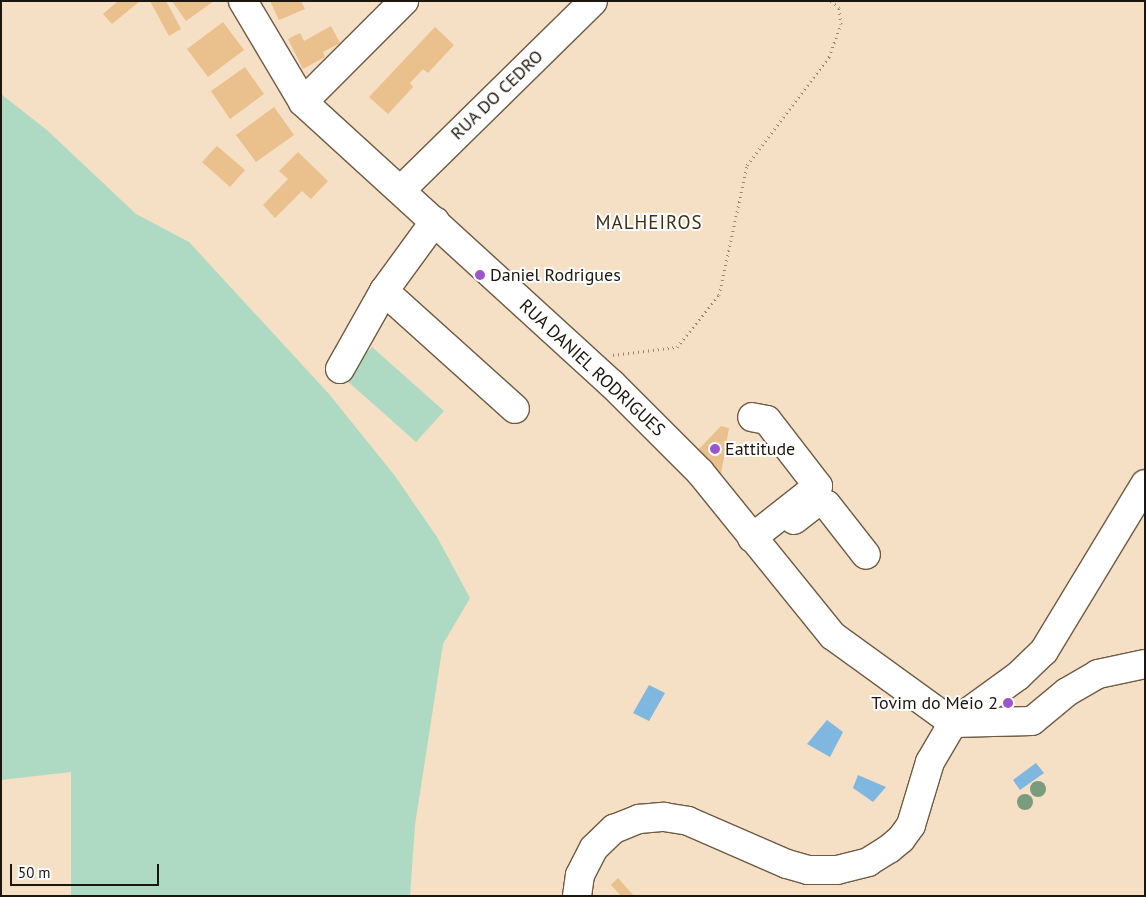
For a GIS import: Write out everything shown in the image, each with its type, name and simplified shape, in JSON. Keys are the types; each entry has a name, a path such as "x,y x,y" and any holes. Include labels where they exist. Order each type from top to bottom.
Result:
{"street":[{"name":"RUA DANIEL RODRIGUES","path":"243,1 303,102 586,361 700,472 833,636 954,723"},
{"path":"303,102 404,1"},
{"name":"RUA DO CEDRO","path":"401,190 593,1"},
{"path":"340,369 384,291 434,221"},
{"path":"384,291 515,409"},
{"path":"752,417 767,420 818,486 755,542"},
{"path":"577,896 580,874 594,848 614,829 639,819 664,817 688,821 787,864 808,870 838,870 868,862 901,839 911,825 930,762 954,723 1018,676 1044,651 1145,484"},
{"path":"755,542 817,502 827,505 866,555"},
{"path":"954,723 1032,721 1068,692 1098,674 1145,664"}],"path":[{"path":"586,361 628,352 667,351 677,347 719,295 747,166 829,57 841,24 838,8 831,1"}],"green space":[{"path":"1,94 48,131 136,214 189,242 329,394 395,476 437,537 470,598 443,644 415,825 410,896 71,896 71,772 1,780"},
{"path":"372,347 444,411 416,442 344,378"}],"water":[{"path":"649,685 665,693 649,721 633,713"},
{"path":"827,720 843,732 830,757 807,744"},
{"path":"1036,763 1044,773 1020,790 1013,780"},
{"path":"858,775 886,787 873,802 853,788"}],"building":[{"path":"118,1 140,1 112,24 103,14"},
{"path":"150,1 166,1 181,29 169,36"},
{"path":"172,1 214,1 186,21"},
{"path":"270,1 301,1 305,9 279,20"},
{"path":"223,22 244,50 208,77 187,49"},
{"path":"331,26 340,43 323,52 325,57 303,69 288,39 300,33 304,41"},
{"path":"435,27 454,45 428,73 423,69 410,83 413,87 388,114 369,97"},
{"path":"245,67 264,94 230,119 211,91"},
{"path":"274,107 294,135 256,162 236,135"},
{"path":"217,146 245,170 230,187 202,162"},
{"path":"298,152 328,181 311,199 302,191 275,218 263,205 288,179 279,171"},
{"path":"721,426 729,428 721,474 697,451"},
{"path":"618,878 634,896 621,896 611,885"}],"place":[{"name":"Daniel Rodrigues","path":"480,275"},
{"name":"Eattitude","path":"715,449"},
{"name":"Tovim do Meio 2","path":"1008,703"}],"district":[{"name":"MALHEIROS","path":"649,223"}]}
